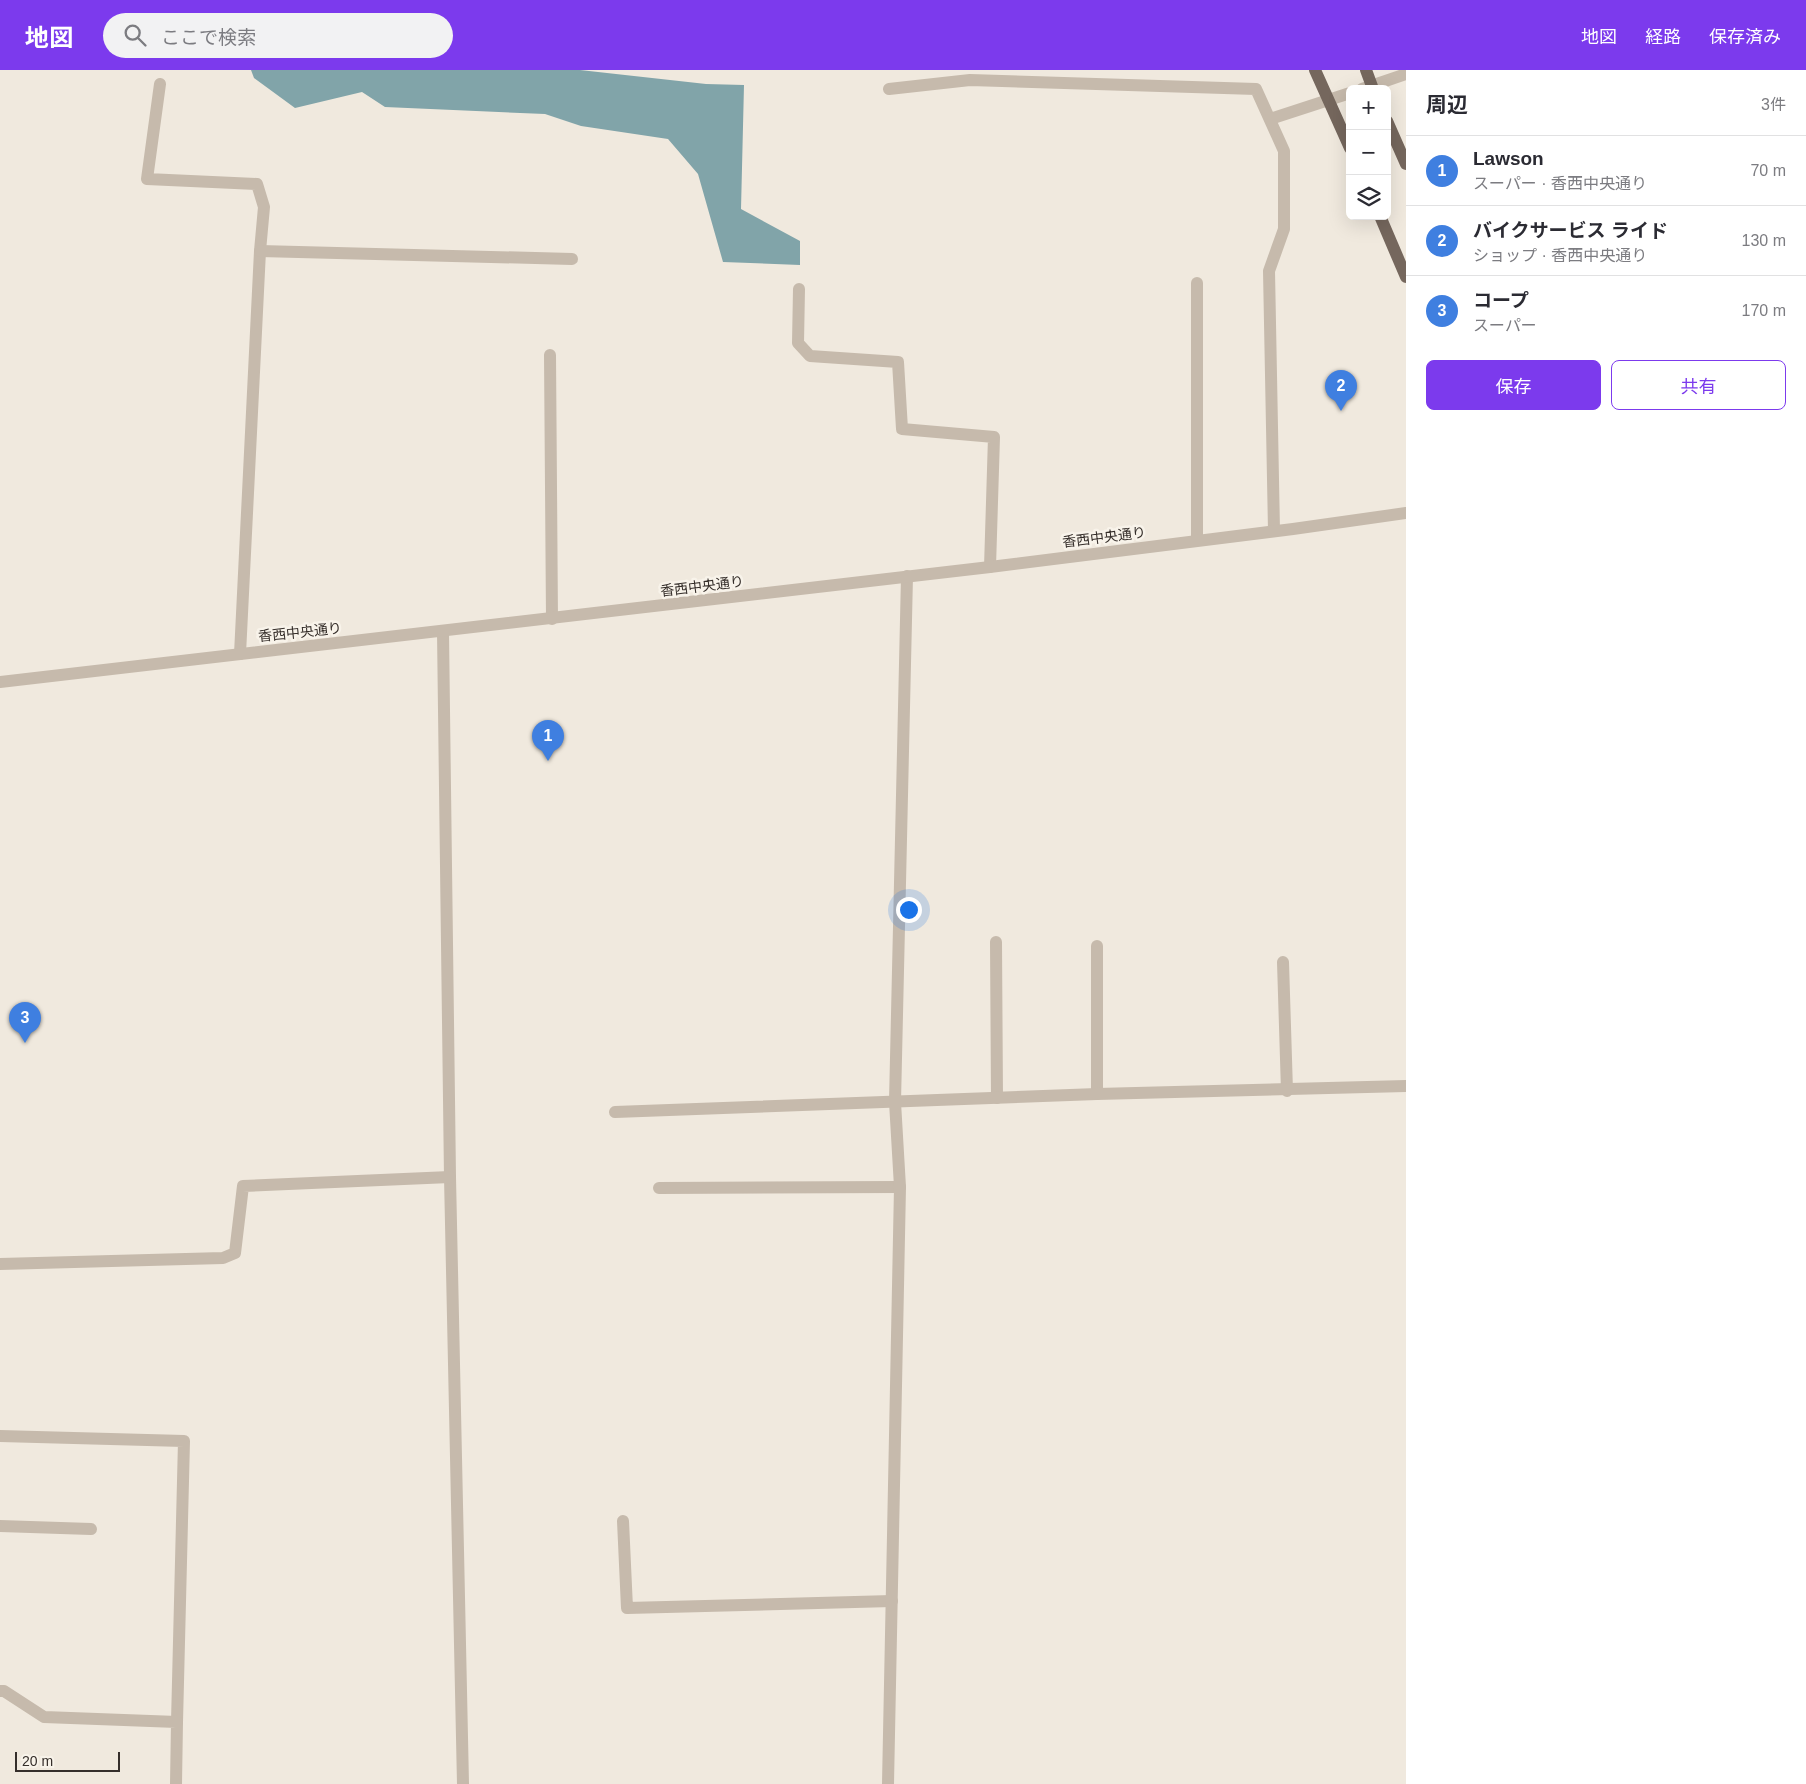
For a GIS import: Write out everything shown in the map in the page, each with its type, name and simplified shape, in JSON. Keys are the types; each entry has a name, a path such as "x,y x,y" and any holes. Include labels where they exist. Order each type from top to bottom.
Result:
{"main road":[{"path":"1315,70 1346,139"},
{"path":"1366,70 1372,85"},
{"path":"1391,130 1406,164"},
{"path":"1382,220 1406,278"}],"street":[{"path":"1374,85 1406,74"},
{"path":"889,89 970,80 1256,89 1284,152 1284,229 1269,271 1274,532"},
{"path":"160,84 147,179 257,184 264,207 260,251 240,654"},
{"path":"1270,120 1346,94"},
{"path":"260,251 572,259"},
{"path":"1197,283 1197,540"},
{"path":"799,289 798,343 810,356 898,362 902,429 994,437 990,567"},
{"path":"550,355 552,619"},
{"name":"香西中央通り","path":"0,682 990,567 1274,532 1406,512"},
{"path":"888,1784 900,1187 895,1102 906,576"},
{"path":"443,632 450,1177 462,1784"},
{"path":"996,942 997,1098"},
{"path":"1097,946 1097,1094"},
{"path":"1283,962 1287,1091"},
{"path":"615,1112 1097,1094 1287,1091 1406,1086"},
{"path":"0,1264 223,1258 234,1253 243,1186 450,1177"},
{"path":"659,1188 900,1187"},
{"path":"0,1436 184,1441 176,1784"},
{"path":"622,1521 627,1608 892,1601"},
{"path":"0,1526 90,1529"},
{"path":"0,1691 4,1691 44,1717 177,1722"}],"water":[{"path":"251,70 580,70 706,84 744,85 741,209 800,241 800,265 723,262 698,174 668,139 581,126 545,114 385,107 362,92 295,108 254,78"}],"place":[{"name":"バイクサービス ライド","path":"1341,411"},
{"name":"Lawson","path":"548,761"},
{"name":"コープ","path":"25,1043"}]}
